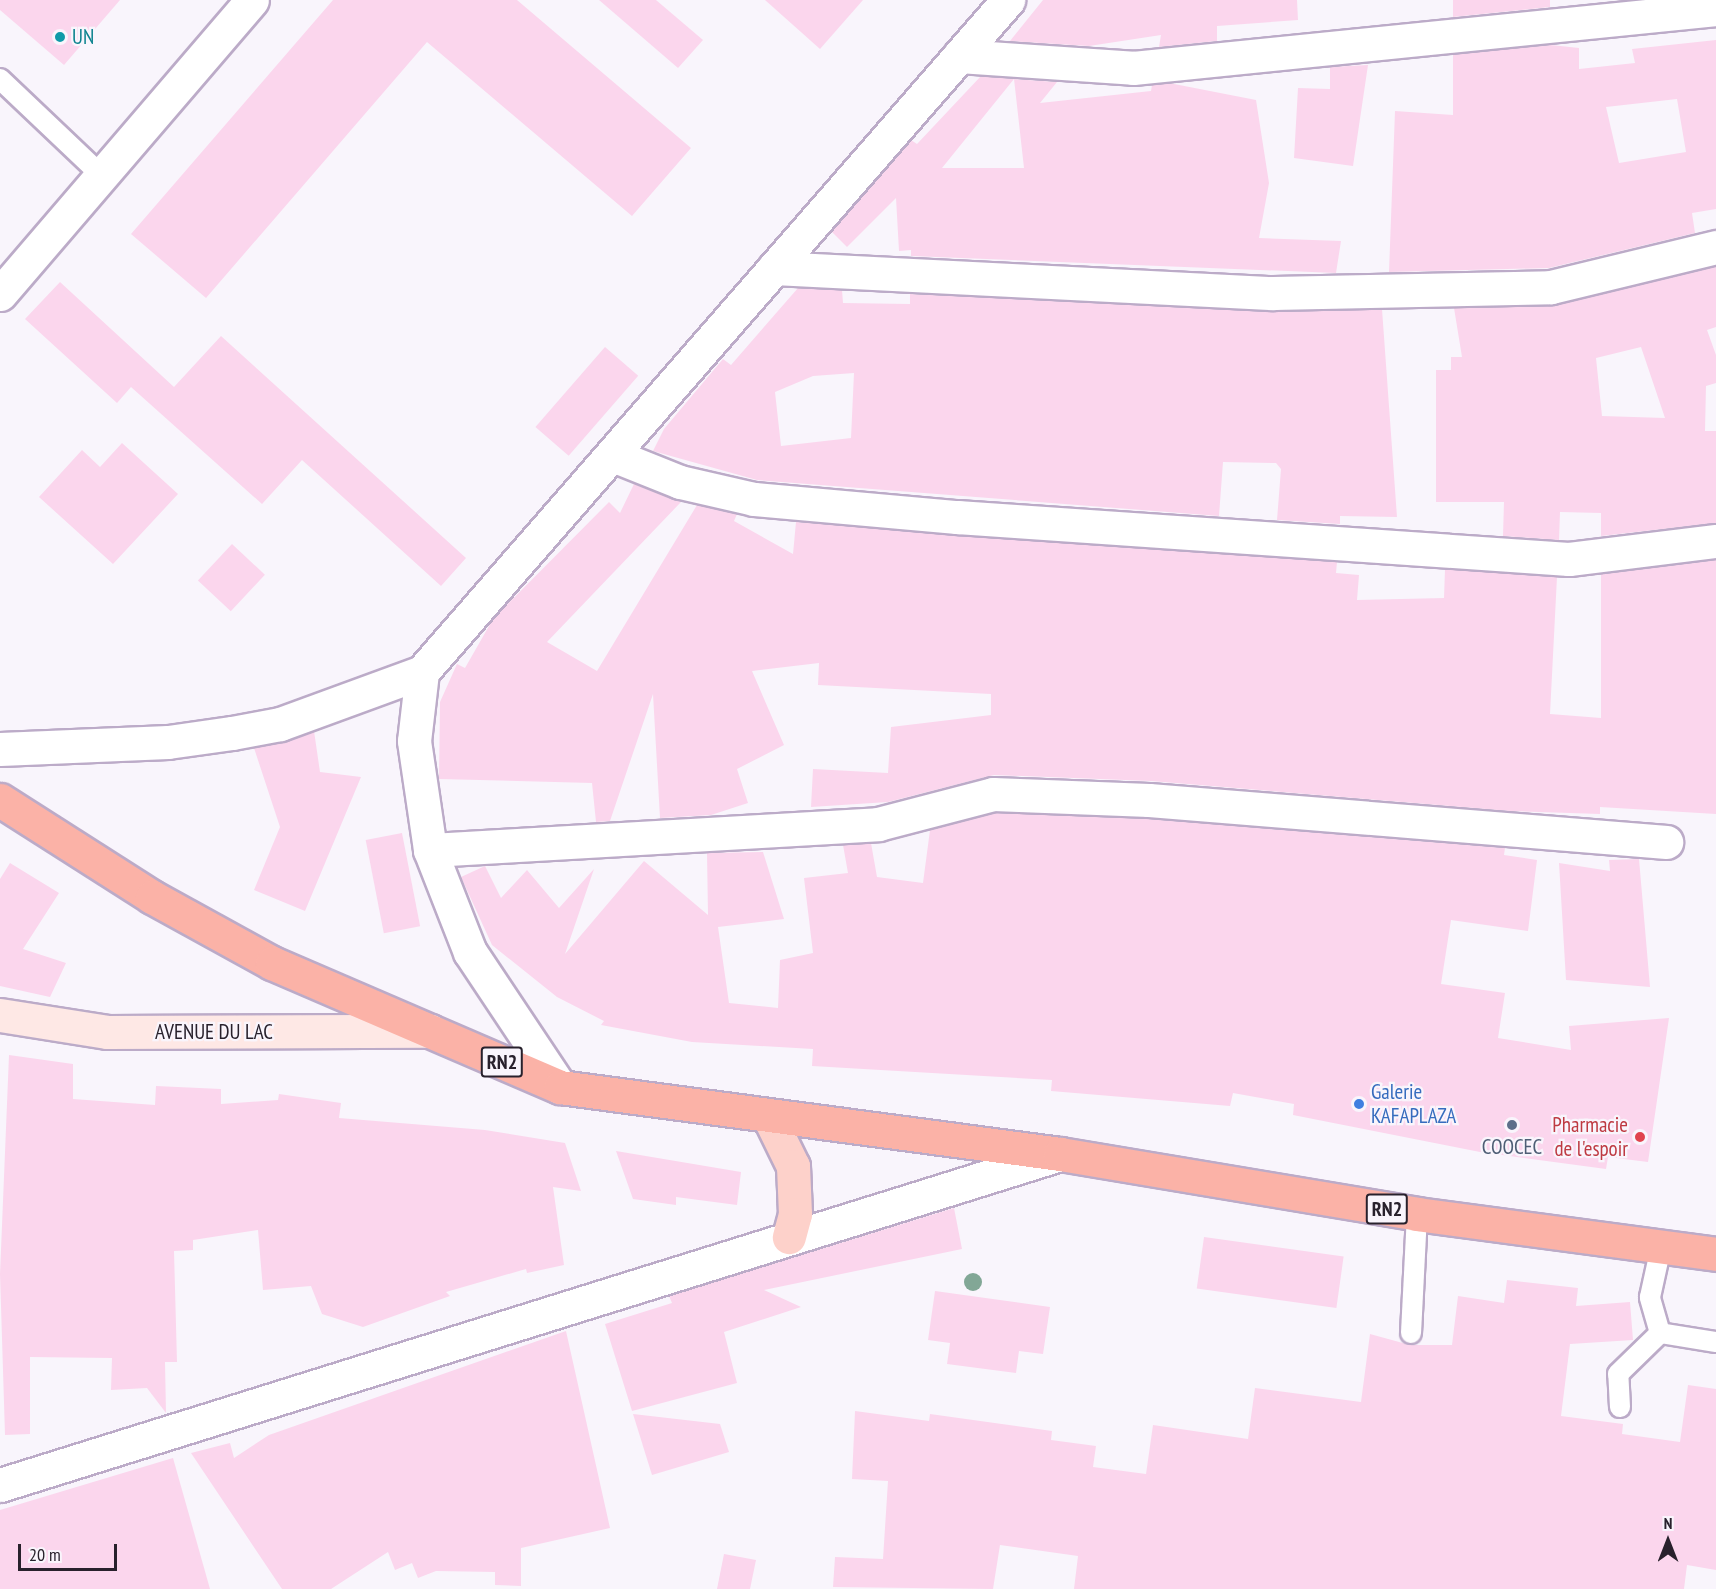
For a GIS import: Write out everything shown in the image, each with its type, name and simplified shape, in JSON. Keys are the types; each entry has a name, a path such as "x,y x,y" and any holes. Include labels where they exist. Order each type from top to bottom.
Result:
{"highway":[{"name":"RN2","path":"0,800 152,897 272,963 560,1087 1060,1154 1417,1214 1716,1254"}],"main road":[{"name":"AVENUE DU LAC","path":"0,1015 107,1032 430,1031"},
{"path":"768,1115 793,1166 795,1214 789,1237"}],"street":[{"path":"0,294 100,174 252,0"},
{"path":"0,749 168,742 232,733 280,724 422,672 615,456 774,268 1008,0"},
{"path":"959,56 1133,68 1716,9"},
{"path":"774,268 1285,293 1551,287 1716,247"},
{"path":"615,456 680,482 754,499 957,517 1569,559 1716,541"},
{"path":"422,672 414,741 430,850 470,952 560,1087"},
{"path":"430,850 878,824 993,794 1149,800 1666,842"},
{"path":"0,1485 1060,1154"}],"lane":[{"path":"0,79 100,174"},
{"path":"1411,1333 1417,1214"},
{"path":"1660,1333 1650,1297 1661,1247"},
{"path":"1660,1333 1716,1342"},
{"path":"1620,1407 1618,1374 1660,1333"}],"building":[{"name":"UN","path":"0,0 120,0 64,65 0,10"},
{"path":"333,0 517,0 691,148 632,216 427,42 206,298 131,234"},
{"path":"599,0 656,0 703,40 678,68"},
{"path":"765,0 863,0 820,49"},
{"path":"1043,0 1297,0 1298,20 1217,26 1217,41 1159,47 1161,35 1089,46 1010,41"},
{"path":"1453,0 1550,0 1550,7 1453,17"},
{"path":"1716,40 1716,209 1692,213 1695,233 1549,268 1389,272 1395,111 1453,115 1453,54 1551,45 1579,48 1579,69 1635,63 1632,49","holes":["1677,99 1686,152 1619,163 1606,107"]},
{"path":"1368,65 1353,166 1294,158 1298,88 1330,89 1330,67"},
{"path":"981,76 1057,82 1040,103 1151,91 1152,85 1169,83 1256,100 1269,183 1259,238 1341,241 1336,273 911,256 911,250 899,251 896,198 847,247 831,231 911,140 917,144","holes":["1014,79 1024,168 942,168"]},
{"path":"1716,266 1716,327 1707,330 1716,355 1716,383 1706,386 1705,431 1716,431 1716,523 1601,536 1601,513 1560,512 1559,540 1503,536 1504,502 1436,502 1436,370 1451,370 1451,357 1462,357 1454,308 1555,305","holes":["1641,347 1665,418 1602,416 1596,358"]},
{"path":"60,282 174,387 221,336 466,558 441,586 302,460 262,504 131,387 117,403 25,319"},
{"path":"798,288 842,290 843,303 910,304 910,294 1272,312 1382,309 1397,517 1340,516 1340,524 1277,520 1281,469 1276,463 1223,462 1219,516 757,480 653,451 664,429 723,359 731,365","holes":["854,373 851,438 781,446 775,392 813,376"]},
{"path":"605,347 638,376 569,456 535,427"},
{"path":"122,443 178,494 113,564 39,497 82,450 100,467"},
{"path":"634,484 681,502 547,642 597,671 697,505 737,514 734,521 793,554 796,522 1337,562 1336,573 1359,575 1357,600 1444,598 1445,569 1557,577 1550,714 1601,718 1601,574 1716,560 1716,814 1600,807 1600,814 1510,811 1151,781 994,775 888,802 811,807 813,769 888,773 891,727 991,715 991,694 818,685 819,663 752,671 784,745 737,769 748,803 711,815 660,818 653,694 610,821 596,822 592,783 439,779 440,702 457,664 465,668 493,619 609,502 620,513"},
{"path":"232,544 265,575 231,611 198,581"},
{"path":"314,731 320,772 361,777 305,911 254,890 280,827 254,748"},
{"path":"995,813 1148,819 1505,848 1504,855 1537,860 1528,931 1451,920 1441,984 1505,993 1498,1038 1571,1050 1569,1026 1669,1018 1648,1162 1608,1157 1606,1169 1480,1152 1293,1115 1294,1104 1233,1093 1230,1106 1051,1091 1052,1080 812,1066 813,1049 692,1042 601,1025 604,1021 557,997 492,945 461,877 485,866 501,898 527,870 559,908 594,869 565,954 644,861 708,915 707,853 763,852 784,919 718,927 729,1003 778,1008 780,960 813,953 804,878 848,873 843,845 871,843 877,877 923,883 930,830"},
{"path":"402,833 420,926 384,933 366,840"},
{"path":"1639,859 1650,987 1566,980 1559,863 1610,871 1609,860"},
{"path":"10,863 59,893 23,949 66,963 50,997 0,986 0,879"},
{"path":"9,1055 73,1064 73,1099 155,1105 156,1086 221,1089 221,1104 278,1100 279,1094 341,1103 339,1118 485,1130 565,1143 581,1191 553,1187 564,1265 527,1273 526,1269 446,1292 450,1296 363,1327 322,1314 311,1286 263,1290 258,1230 193,1240 193,1250 174,1251 177,1362 165,1362 166,1413 147,1388 111,1390 112,1358 30,1357 30,1434 5,1435 0,1274"},
{"path":"616,1151 741,1172 737,1205 676,1197 676,1205 633,1199"},
{"path":"954,1208 962,1249 764,1290 801,1307 724,1332 737,1383 632,1411 605,1324 672,1303 669,1296"},
{"path":"1204,1237 1344,1257 1336,1308 1197,1288"},
{"path":"1507,1280 1578,1288 1576,1306 1630,1302 1633,1340 1570,1344 1561,1416 1623,1424 1622,1434 1680,1442 1688,1385 1716,1389 1716,1570 1687,1565 1684,1589 1074,1589 1078,1556 1000,1545 993,1589 833,1587 835,1557 883,1559 888,1481 852,1479 855,1411 929,1421 930,1414 1052,1431 1051,1440 1096,1446 1093,1467 1146,1474 1153,1425 1248,1439 1255,1388 1361,1402 1370,1334 1410,1345 1452,1345 1458,1296 1504,1303"},
{"path":"935,1291 1050,1307 1043,1354 1019,1351 1016,1373 947,1364 950,1343 928,1340"},
{"path":"566,1331 610,1528 521,1548 521,1586 495,1585 495,1572 436,1571 418,1578 412,1563 395,1570 388,1552 331,1589 282,1589 191,1453 230,1443 234,1458 269,1435"},
{"path":"633,1414 720,1424 729,1452 652,1475"},
{"path":"173,1458 210,1589 0,1589 0,1510"},
{"path":"724,1554 756,1560 750,1589 717,1589"}],"place":[{"name":"UN","path":"60,37"},
{"name":"Galerie KAFAPLAZA","path":"1359,1104"},
{"name":"COOCEC","path":"1512,1125"},
{"name":"Pharmacie de l'espoir","path":"1640,1137"}]}
